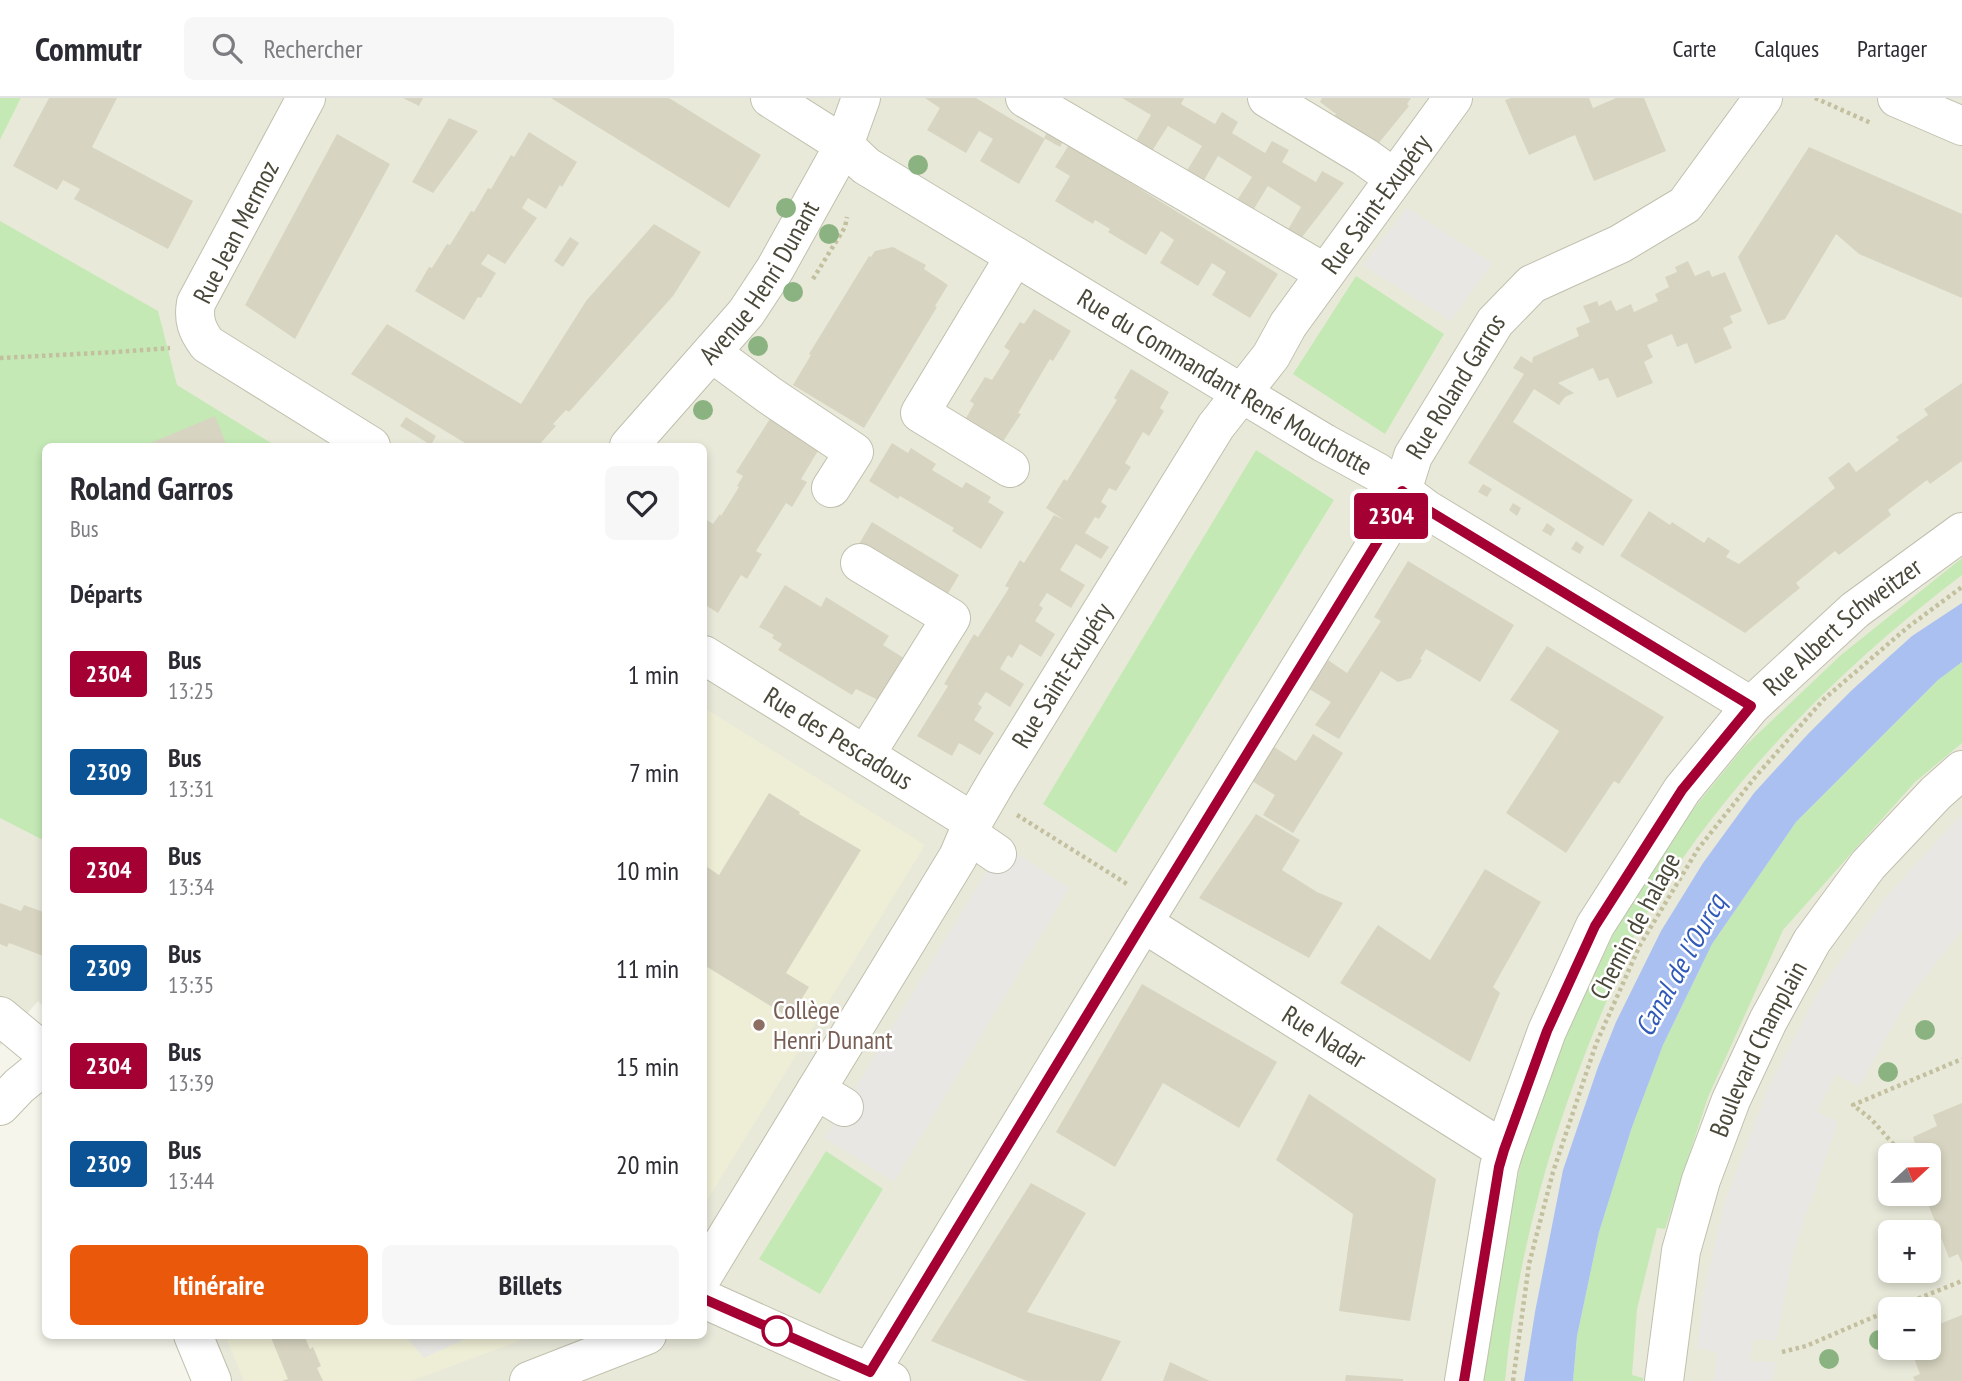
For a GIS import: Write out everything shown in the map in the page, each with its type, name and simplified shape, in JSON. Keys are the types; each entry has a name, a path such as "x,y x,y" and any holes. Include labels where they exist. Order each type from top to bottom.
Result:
{"street":[{"name":"Rue Jean Mermoz","path":"306,98 196,303 194,318 198,332 207,344 365,443"},
{"path":"770,98 844,145"},
{"name":"Avenue Henri Dunant","path":"632,443 747,313 775,269 844,145 861,98"},
{"path":"1025,98 1325,273"},
{"path":"1267,98 1365,157 1394,178"},
{"name":"Rue Saint-Exupéry","path":"707,1270 830,1099 958,857 979,837 1216,426 1271,356 1288,324 1325,273 1371,232 1394,178 1453,98"},
{"name":"Rue Roland Garros","path":"880,1377 1150,912 1389,523 1413,456 1495,322 1532,284 1620,244 1685,205 1763,98"},
{"path":"1897,98 1962,126"},
{"name":"Rue du Commandant René Mouchotte","path":"844,145 866,166 1324,443 1377,472 1426,509 1751,706"},
{"path":"1010,468 920,413 1015,256"},
{"path":"712,353 769,396 854,452 831,488"},
{"name":"Rue Albert Schweitzer","path":"1464,1381 1499,1167 1547,1031 1595,926 1682,790 1751,706 1855,610 1962,532"},
{"path":"860,563 951,618 866,754"},
{"name":"Rue des Pescadous","path":"707,657 866,754 979,837"},
{"name":"Boulevard Champlain","path":"1664,1381 1681,1251 1701,1180 1731,1100 1768,1021 1812,941 1868,865 1936,793 1962,770"},
{"name":"Rue Nadar","path":"1150,912 1504,1150"},
{"path":"0,1016 42,1051"},
{"path":"0,1106 42,1067"},
{"path":"707,1300 880,1377"},
{"path":"195,1339 212,1381"},
{"path":"529,1381 637,1339"}],"path":[{"path":"0,358 207,344"},
{"name":"Chemin de halage","path":"1513,1381 1529,1265 1553,1172 1596,1044 1640,945 1698,849 1756,775 1824,699 1908,626 1962,587"},
{"path":"1021,806 1017,816 1150,912"},
{"path":"1892,1143 1871,1119 1853,1105 1962,1059"},
{"path":"1923,1297 1962,1281"},
{"path":"1782,1352 1806,1346 1878,1316"}],"shaded area":[{"path":"21,98 1962,98 1962,1381 228,1381 213,1339 707,1339 707,443 42,443 42,1005 38,1001 0,1046 0,140"},
{"path":"1407,208 1492,263 1451,321 1363,265"},
{"name":"Collège Henri Dunant","path":"707,710 925,845 707,1200"},
{"path":"1962,814 1962,930 1907,1000 1859,1087 1836,1074 1817,1112 1838,1122 1794,1250 1776,1341 1753,1339 1749,1361 1776,1362 1773,1381 1714,1381 1717,1352 1697,1348 1704,1292 1725,1202 1767,1091 1817,994 1886,897"},
{"path":"1003,844 1069,888 894,1182 825,1138"},
{"path":"227,1339 524,1339 411,1381 244,1381"},
{"path":"408,1339 464,1339 424,1358"}],"green space":[{"path":"0,98 21,98 0,140"},
{"path":"0,221 158,311 177,385 271,443 42,443 42,839 0,818"},
{"path":"1356,276 1444,334 1385,434 1293,374"},
{"path":"1256,450 1334,500 1116,853 1043,804"},
{"path":"1962,558 1962,575 1871,649 1786,732 1747,775 1710,821 1638,928 1587,1050 1540,1189 1519,1284 1505,1381 1479,1381 1480,1364 1533,1103 1645,868 1744,747 1841,655"},
{"path":"1962,662 1962,743 1915,782 1783,930 1708,1097 1665,1229 1657,1228 1637,1309 1632,1375 1643,1378 1643,1381 1573,1381 1577,1336 1599,1232 1632,1127 1663,1045 1712,944 1796,822 1938,680"},
{"path":"826,1151 883,1189 820,1294 759,1259"}],"water":[{"name":"Canal de l'Ourcq","path":"1962,603 1962,662 1938,680 1796,822 1712,944 1663,1045 1632,1127 1599,1232 1577,1336 1573,1381 1524,1381 1563,1170 1616,1022 1661,931 1703,863 1754,793 1808,734 1912,636"}],"building":[{"path":"49,98 117,98 92,147 193,201 168,249 74,199 80,189 63,180 57,190 13,166"},
{"path":"403,98 423,98 419,106"},
{"path":"551,98 669,98 761,155 729,208"},
{"path":"925,98 976,98 1045,139 1019,184 980,161 993,139 979,131 966,153 927,130 940,108"},
{"path":"1122,98 1184,98 1181,104 1215,124 1222,112 1238,122 1232,133 1265,153 1272,141 1289,150 1282,162 1316,182 1322,171 1344,183 1299,241 1286,233 1301,207 1268,186 1252,212 1236,202 1252,177 1218,156 1203,182 1186,172 1202,146 1168,126 1152,151 1136,141 1151,115"},
{"path":"1322,98 1411,98 1407,104 1409,106 1373,150 1333,118 1336,114 1320,102"},
{"path":"1589,98 1593,108 1616,98 1644,98 1666,151 1594,181 1575,135 1529,155 1505,100"},
{"path":"449,118 478,131 433,193 412,182"},
{"path":"1049,129 1065,138 1060,147 1044,138"},
{"path":"529,132 577,162 546,209 528,198 522,208 537,218 505,264 488,254 481,264 496,273 464,320 415,291 429,267 432,268 447,244 450,245 471,211 474,212 488,188 491,189 511,155 514,157"},
{"path":"337,134 390,164 295,339 245,305"},
{"path":"1069,145 1278,274 1250,318 1212,295 1226,272 1212,263 1198,286 1160,263 1174,240 1161,231 1146,255 1108,232 1110,229 1095,220 1093,224 1055,201 1070,176 1055,167"},
{"path":"1809,147 1962,214 1962,298 1859,254 1836,234 1785,319 1768,325 1738,257"},
{"path":"654,224 701,252 673,296 569,412 566,410 553,424 556,426 541,443 465,443 351,374 387,324 521,404 586,301"},
{"path":"570,237 579,243 563,267 554,261"},
{"path":"893,247 926,265 924,269 948,285 864,428 793,385 869,256 875,251"},
{"path":"1688,261 1695,276 1709,270 1712,277 1725,272 1742,311 1730,316 1733,323 1723,328 1732,348 1695,364 1687,343 1677,347 1672,334 1647,345 1653,357 1644,362 1653,383 1617,398 1608,378 1599,381 1593,368 1558,383 1574,393 1565,397 1559,405 1534,389 1513,422 1633,500 1603,546 1468,463 1524,374 1513,368 1521,356 1532,363 1533,357 1579,336 1576,328 1590,322 1583,306 1597,301 1599,306 1611,300 1616,311 1631,304 1634,312 1658,301 1655,294 1669,287 1665,277 1677,272 1675,267"},
{"path":"1034,309 1071,331 1053,361 1050,359 1018,413 1021,414 1002,443 965,420 974,404 970,401 985,377 992,380 1010,351 1004,347 1020,322 1024,324"},
{"path":"1131,369 1169,392 1160,408 1164,411 1149,436 1143,432 1125,463 1131,467 1116,491 1109,488 1101,502 1107,506 1099,519 1095,517 1085,533 1109,547 1101,559 1076,544 1060,570 1085,585 1071,608 1047,593 1039,605 1043,608 1035,621 1055,634 1041,657 1020,644 1012,658 1008,655 1000,669 1024,684 1010,707 986,692 978,704 982,707 974,720 994,733 980,755 959,743 952,756 917,736 948,686 944,684 974,634 978,637 1009,588 1005,586 1020,560 1024,563 1054,515 1064,520 1046,508 1064,479 1067,481 1117,400 1114,398"},
{"path":"1962,383 1962,461 1930,484 1927,480 1888,510 1891,515 1839,555 1835,551 1796,583 1800,588 1745,633 1620,556 1649,511 1704,543 1708,537 1730,551 1726,557 1739,564 1835,488 1828,478 1849,462 1856,472 1899,440 1896,437 1928,415 1924,409"},
{"path":"775,411 824,441 801,479 807,482 792,507 786,503 756,551 762,554 747,579 741,575 718,613 707,606 707,520 713,524 720,514 721,516 739,487 737,486 743,476 736,472"},
{"path":"215,416 226,443 150,443"},
{"path":"406,417 436,436 432,443 428,443 400,426"},
{"path":"892,443 908,453 911,448 936,464 932,470 962,488 966,482 991,497 988,502 1004,512 981,549 952,531 954,528 869,481"},
{"path":"1483,484 1492,489 1487,497 1478,492"},
{"path":"1513,503 1521,508 1517,516 1509,510"},
{"path":"872,522 959,575 946,597 859,544"},
{"path":"1547,523 1555,529 1551,536 1542,531"},
{"path":"1576,541 1584,547 1580,554 1571,549"},
{"path":"1408,561 1514,625 1480,682 1426,649 1411,678 1398,682 1381,671 1339,739 1315,725 1331,702 1309,689 1328,660 1347,673 1381,621 1374,617"},
{"path":"785,585 821,607 826,597 889,636 883,645 907,660 882,702 856,689 852,695 778,650 782,644 772,638 774,635 759,627"},
{"path":"1547,646 1664,717 1619,784 1614,781 1566,853 1506,813 1559,731 1510,700"},
{"path":"1313,734 1343,753 1293,833 1263,815 1275,795 1252,781 1274,747 1296,761"},
{"path":"769,793 861,850 786,973 809,987 790,1018 707,967 707,867 719,875"},
{"path":"1256,814 1300,840 1282,870 1317,892 1343,903 1309,958 1199,898"},
{"path":"1485,869 1541,902 1493,987 1500,993 1470,1062 1340,983 1378,925 1430,960"},
{"path":"0,903 21,911 24,905 42,912 42,955 9,943 7,947 0,944"},
{"path":"1142,984 1277,1062 1239,1128 1163,1083 1115,1167 1056,1132"},
{"path":"1309,1094 1436,1179 1410,1321 1339,1311 1353,1214 1276,1160"},
{"path":"1962,1103 1962,1263 1958,1254 1949,1258 1941,1237 1941,1220 1934,1220 1929,1206 1941,1206 1941,1143 1915,1143 1913,1137 1937,1126 1933,1115"},
{"path":"1031,1183 1086,1213 1027,1312 1121,1341 1101,1381 1027,1381 931,1341"},
{"path":"1962,1315 1962,1381 1915,1381 1913,1377 1920,1374 1915,1360 1941,1360 1941,1323"},
{"path":"272,1339 306,1339 310,1349 313,1347 321,1366 317,1368 323,1381 282,1381 288,1379"},
{"path":"1170,1362 1210,1381 1163,1381"},
{"path":"1346,1375 1403,1379 1403,1381 1345,1381"}],"bus line":[{"name":"2304","path":"707,1300 870,1372 1389,523 1402,491 1426,509 1751,706 1682,790 1595,926 1547,1031 1499,1167 1464,1381"}],"place":[{"name":"Collège Henri Dunant","path":"759,1025"}]}
